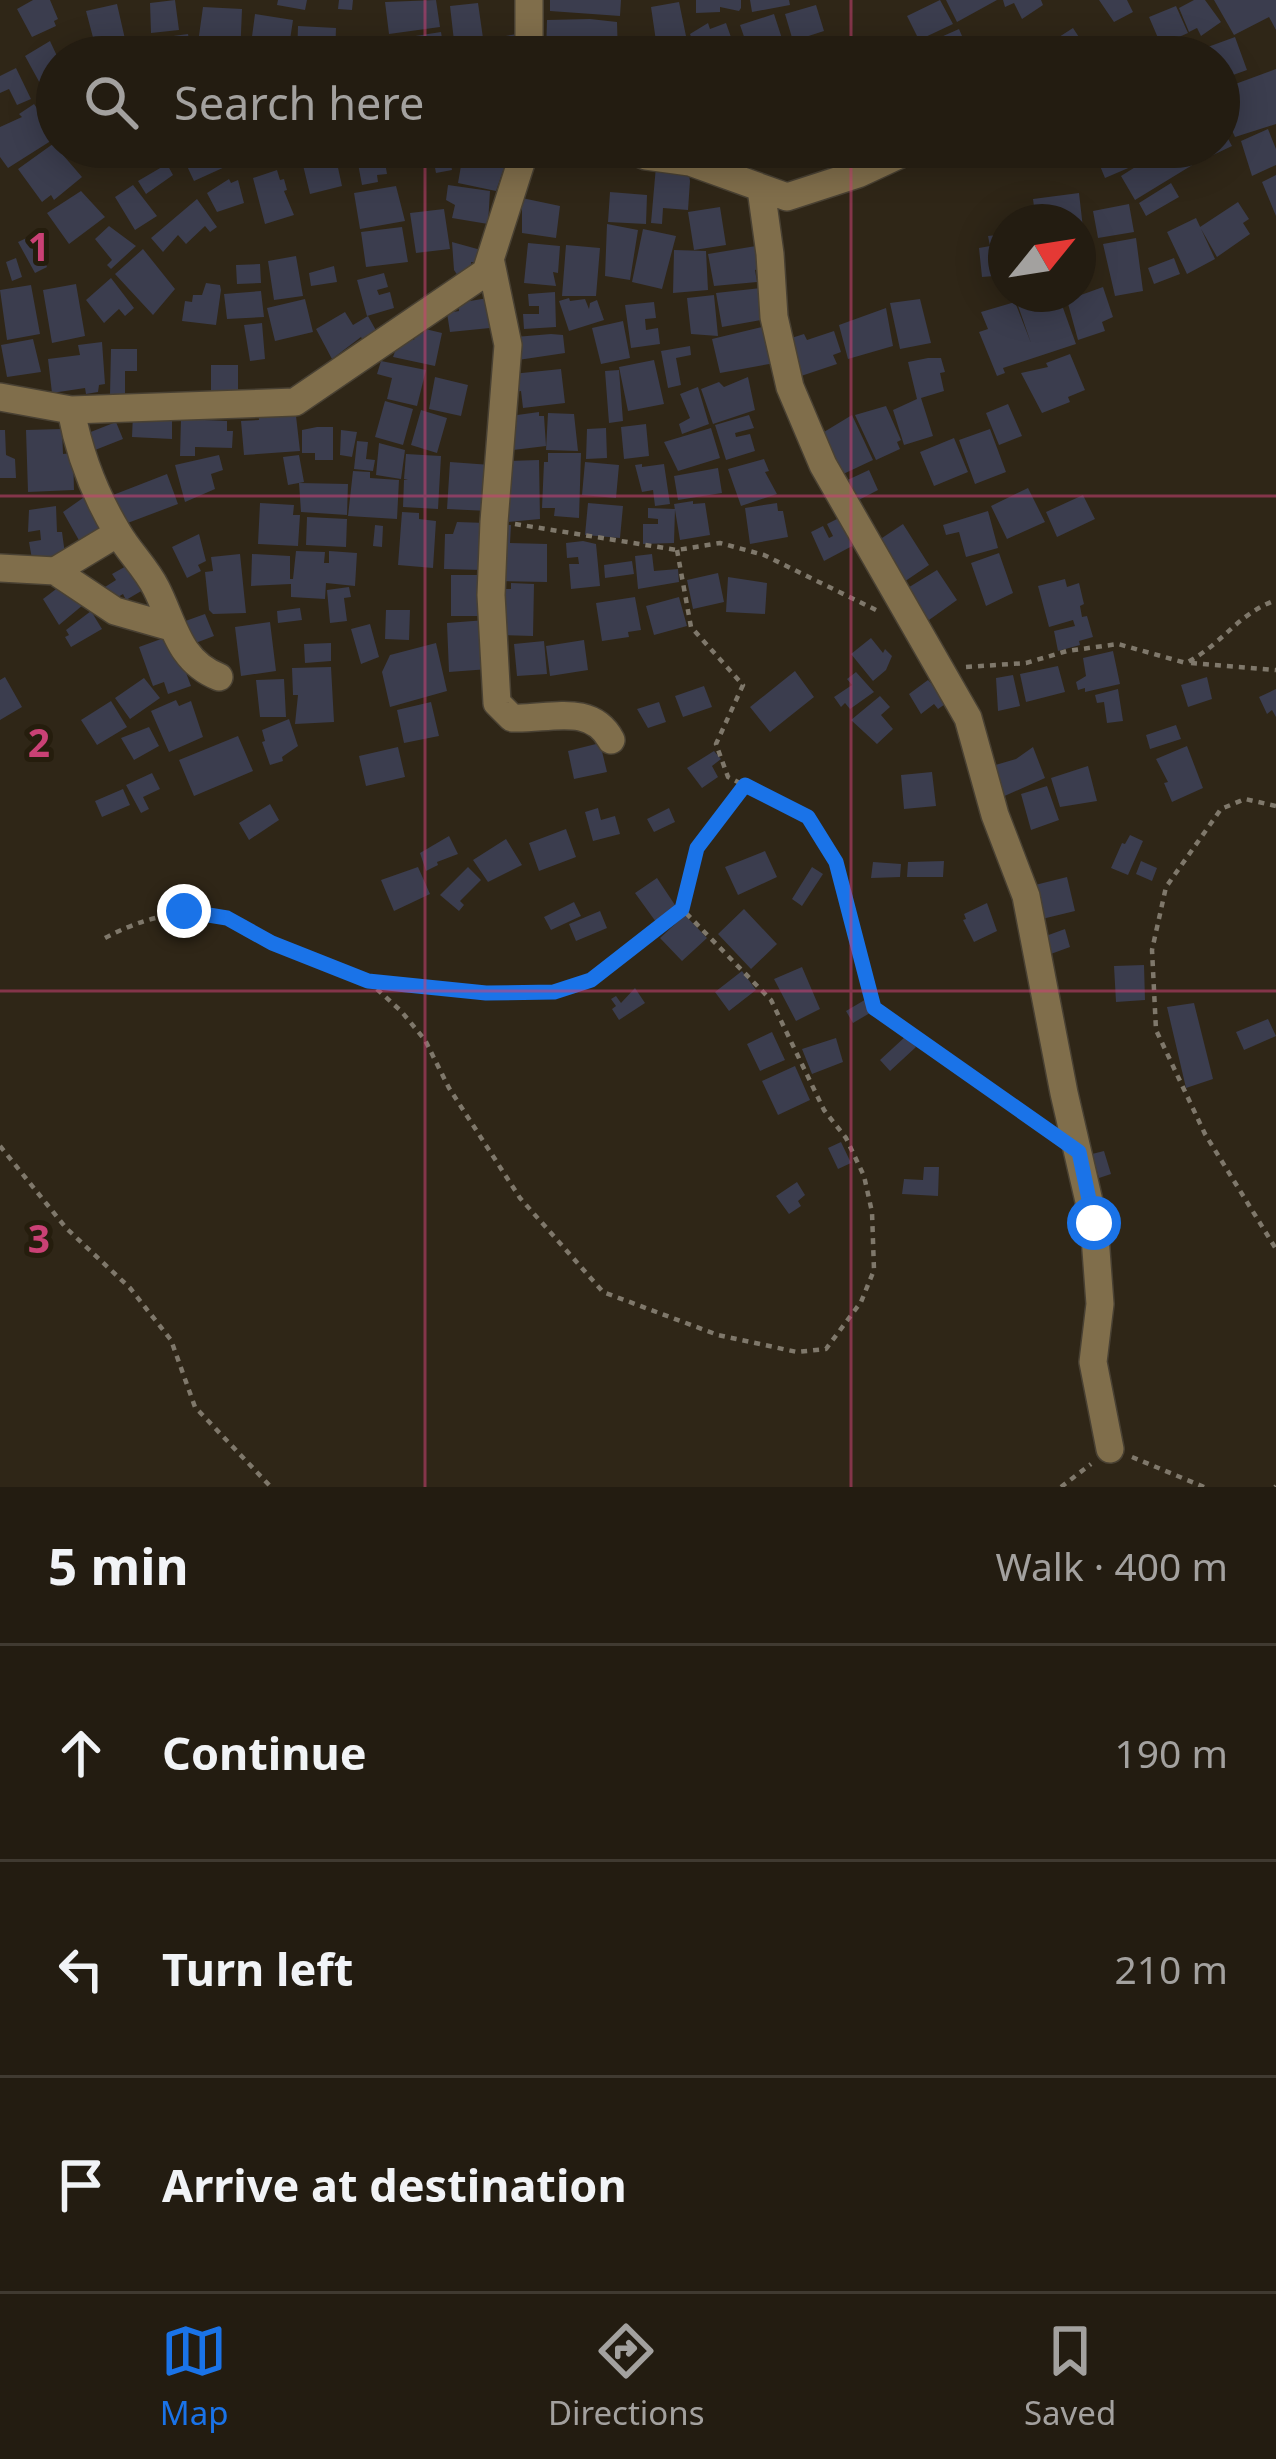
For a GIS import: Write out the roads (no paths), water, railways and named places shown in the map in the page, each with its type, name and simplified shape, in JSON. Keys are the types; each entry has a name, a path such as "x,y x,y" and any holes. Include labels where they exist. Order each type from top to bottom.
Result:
{"street":[{"path":"529,0 529,36"},
{"path":"0,397 71,410 295,402 479,278 491,263 520,168"},
{"path":"706,168 787,197 871,168"},
{"path":"760,189 774,316 790,387 823,465 968,718 995,815 1026,896 1094,1223 1100,1304 1093,1362 1110,1449"},
{"path":"491,263 508,345 493,540 497,703 512,718 571,715 592,719 603,725 611,740"},
{"path":"71,410 77,443 118,533 155,587 171,627 198,669 218,677"},
{"path":"55,571 118,533"},
{"path":"0,568 55,571 115,611 171,627"}]}
